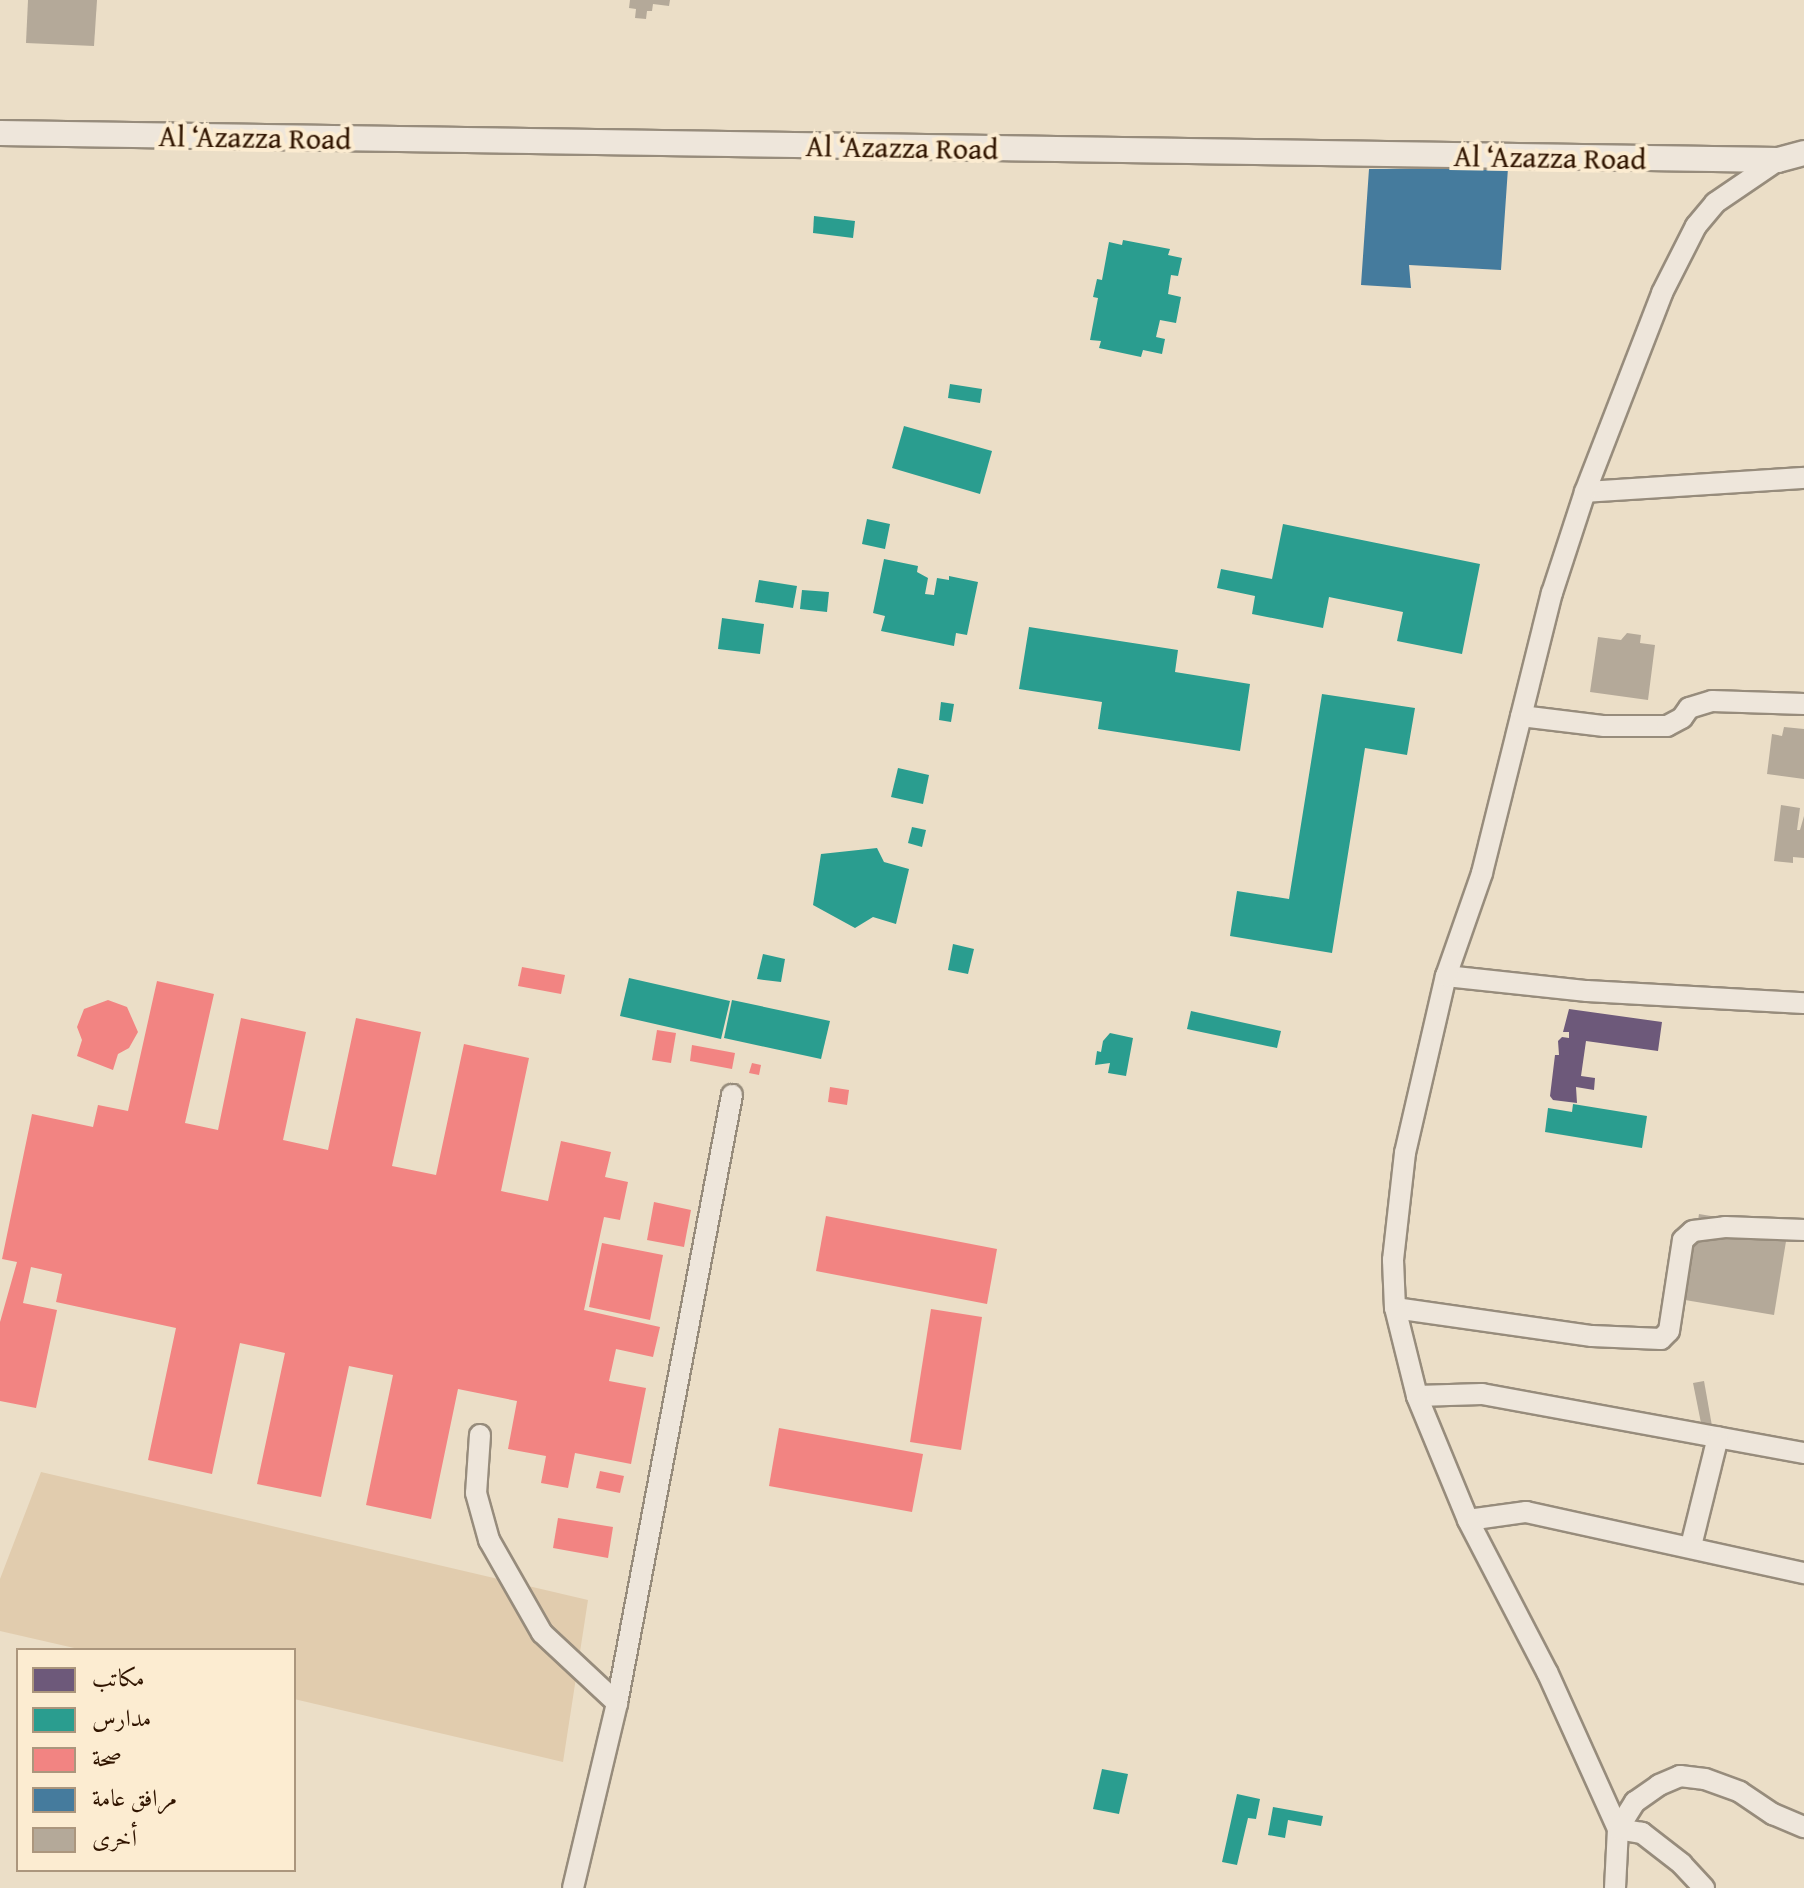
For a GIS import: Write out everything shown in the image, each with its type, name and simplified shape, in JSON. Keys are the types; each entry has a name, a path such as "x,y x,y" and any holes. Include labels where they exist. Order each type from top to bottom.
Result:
{"street":[{"name":"Al ‘Azazza Road","path":"0,133 1778,160 1804,153"},
{"path":"1615,1888 1618,1829 1547,1672 1468,1520 1417,1396 1395,1308 1393,1260 1405,1153 1446,976 1482,873 1552,593 1585,492 1662,293 1696,226 1715,203 1778,160"},
{"path":"1585,492 1804,478"},
{"path":"1521,716 1604,726 1667,726 1682,718 1689,708 1712,701 1804,704"},
{"path":"1446,976 1587,991 1804,1003"},
{"path":"573,1888 617,1703 732,1095"},
{"path":"1395,1308 1592,1336 1661,1339 1669,1331 1683,1240 1693,1231 1725,1227 1804,1230"},
{"path":"1417,1396 1482,1394 1804,1453"},
{"path":"480,1435 476,1493 489,1540 542,1633 617,1703"},
{"path":"1691,1546 1718,1437"},
{"path":"1468,1520 1526,1512 1804,1573"},
{"path":"1618,1829 1635,1802 1659,1785 1680,1776 1705,1779 1740,1792 1773,1814 1804,1827"},
{"path":"1618,1829 1642,1833 1682,1864 1704,1888"}],"shaded area":[{"path":"41,1472 588,1600 563,1762 296,1699 296,1648 74,1648 0,1631 0,1579"}],"building: مكاتب":[{"path":"1569,1009 1662,1022 1658,1051 1586,1041 1581,1076 1595,1078 1594,1090 1576,1087 1577,1103 1553,1100 1550,1096 1555,1055 1559,1055 1558,1041 1562,1037 1569,1038 1569,1032 1563,1032"}],"building: مدارس":[{"path":"1424,198 1480,199 1479,258 1423,257"},
{"path":"814,216 855,221 853,238 813,233"},
{"path":"1123,240 1170,249 1168,255 1182,258 1178,276 1171,275 1168,294 1181,297 1176,323 1160,320 1156,337 1165,339 1162,354 1143,350 1141,357 1099,348 1101,341 1090,340 1098,298 1093,297 1097,279 1102,280 1109,242 1122,245"},
{"path":"950,384 982,389 980,403 948,398"},
{"path":"904,426 992,451 980,494 892,468"},
{"path":"867,519 890,524 885,549 862,544"},
{"path":"1283,524 1480,564 1462,654 1397,641 1403,612 1329,597 1323,628 1252,614 1255,596 1217,588 1221,569 1272,579"},
{"path":"884,559 918,566 917,572 928,578 925,594 934,595 937,578 949,580 949,576 978,582 967,635 956,633 954,646 881,631 885,616 873,613"},
{"path":"759,580 797,586 793,608 755,602"},
{"path":"802,590 829,592 827,612 800,609"},
{"path":"722,618 764,624 760,654 718,649"},
{"path":"1029,627 1178,650 1175,672 1250,684 1240,751 1098,729 1102,702 1019,689"},
{"path":"1322,694 1415,708 1407,755 1365,748 1332,953 1230,936 1237,891 1289,899"},
{"path":"941,702 954,704 951,722 939,720"},
{"path":"898,768 929,775 923,804 891,797"},
{"path":"912,827 926,830 922,847 908,843"},
{"path":"877,848 884,862 909,869 896,924 873,917 855,928 813,905 821,854"},
{"path":"953,944 974,949 968,974 948,970"},
{"path":"763,954 785,959 781,982 757,979"},
{"path":"629,978 730,1001 721,1039 620,1016"},
{"path":"732,1000 830,1021 821,1059 724,1038"},
{"path":"1191,1011 1281,1031 1277,1048 1187,1029"},
{"path":"1110,1033 1133,1038 1126,1076 1108,1073 1110,1063 1095,1065 1097,1051 1101,1052 1103,1041"},
{"path":"1573,1104 1647,1116 1642,1148 1545,1132 1548,1108 1572,1112"},
{"path":"1102,1769 1128,1774 1119,1814 1093,1809"},
{"path":"1237,1794 1260,1799 1256,1819 1248,1818 1237,1865 1222,1862"},
{"path":"1273,1807 1323,1816 1321,1826 1288,1820 1285,1838 1268,1835"}],"building: صحة":[{"path":"522,967 565,975 561,994 518,986"},
{"path":"157,981 214,994 185,1123 218,1130 241,1018 306,1032 283,1140 328,1150 356,1018 421,1032 392,1166 436,1175 464,1044 529,1058 501,1191 548,1201 561,1141 611,1152 605,1177 628,1182 620,1220 604,1217 584,1310 660,1327 653,1357 616,1349 609,1381 646,1388 631,1464 575,1453 568,1488 541,1483 546,1456 508,1449 517,1401 458,1389 431,1519 366,1505 393,1375 349,1366 321,1497 257,1484 285,1353 240,1343 212,1474 148,1460 176,1328 56,1302 62,1274 31,1267 23,1303 57,1310 36,1408 0,1401 0,1322 17,1262 2,1259 32,1114 93,1127 98,1105 128,1111"},
{"path":"108,1000 127,1007 138,1032 129,1048 118,1054 113,1070 77,1056 82,1040 77,1027 84,1009"},
{"path":"657,1030 676,1033 671,1063 652,1060"},
{"path":"692,1045 735,1053 732,1069 690,1061"},
{"path":"752,1063 761,1065 759,1075 749,1073"},
{"path":"830,1087 849,1090 847,1105 828,1102"},
{"path":"654,1202 691,1210 684,1247 647,1240"},
{"path":"826,1216 997,1249 987,1304 816,1271"},
{"path":"602,1243 663,1255 650,1320 589,1307"},
{"path":"931,1309 982,1317 961,1450 910,1442"},
{"path":"779,1428 923,1454 912,1512 769,1486"},
{"path":"600,1471 624,1476 620,1493 596,1488"},
{"path":"558,1518 613,1527 608,1558 553,1548"}],"building: مرافق عامة":[{"path":"1508,168 1501,270 1409,265 1411,288 1361,285 1369,169"}],"building: أخرى":[{"path":"28,0 97,0 94,46 26,43"},
{"path":"630,0 670,0 669,6 653,4 652,11 647,11 646,19 635,18 636,9 629,8"},
{"path":"1627,633 1641,635 1640,643 1655,645 1648,700 1590,692 1598,637 1621,640"},
{"path":"1784,727 1804,729 1804,779 1767,774 1772,734 1782,736"},
{"path":"1781,805 1800,808 1797,830 1800,830 1804,816 1804,858 1793,857 1793,863 1774,861"},
{"path":"1699,1214 1788,1229 1774,1315 1685,1300"},
{"path":"1704,1381 1712,1426 1702,1428 1693,1383"}]}
